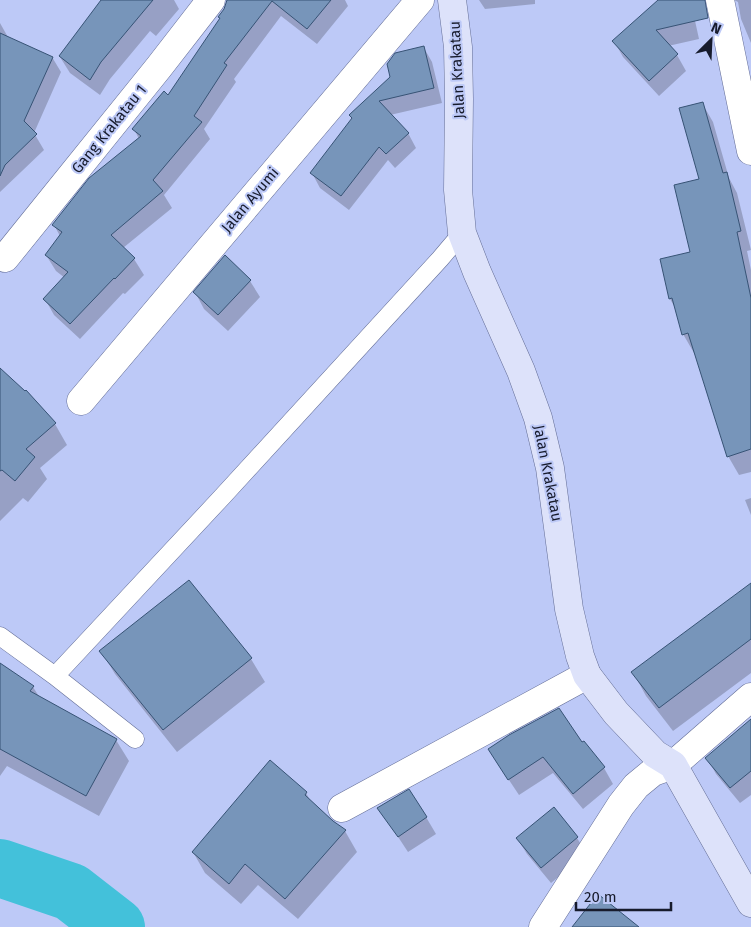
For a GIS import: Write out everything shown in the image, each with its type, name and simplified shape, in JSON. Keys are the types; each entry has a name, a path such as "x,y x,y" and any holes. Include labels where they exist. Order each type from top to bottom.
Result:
{"street":[{"name":"Gang Krakatau 1","path":"5,258 211,0"},
{"name":"Jalan Ayumi","path":"81,401 420,0"},
{"name":"Jalan Krakatau","path":"452,0 458,46 458,190 462,233 476,272 521,371 538,418 550,468 574,636 587,675 616,713 655,754 673,765 751,903"},
{"path":"720,0 742,65 751,151"},
{"path":"342,808 587,675"},
{"path":"543,927 621,805 636,786 653,772 673,765 751,697"}],"lane":[{"path":"55,676 242,476 462,233"},
{"path":"0,636 55,676 135,739"}],"building":[{"path":"101,0 153,0 101,62 90,80 59,56"},
{"path":"227,0 331,0 307,29 272,1 224,63 227,65 194,116 202,122 153,180 163,191 111,235 135,258 70,324 43,299 68,272 45,255 62,232 52,225 89,178 141,136 132,129 164,91 168,95 220,18 218,17 224,9"},
{"path":"658,0 705,0 708,18 656,30 678,54 649,81 612,41"},
{"path":"0,33 53,57 24,121 37,134 5,165 0,176"},
{"path":"424,46 434,88 379,101 409,133 386,154 379,147 341,196 310,173 352,118 349,115 390,77 387,64 395,53"},
{"path":"703,102 723,173 727,172 741,231 737,232 751,298 751,449 727,457 688,333 682,335 672,298 669,299 660,259 690,252 674,185 699,179 679,108"},
{"path":"225,255 251,280 218,315 193,292"},
{"path":"0,368 26,390 56,423 26,449 35,457 15,481 2,470 0,471"},
{"path":"189,580 252,658 163,730 99,651"},
{"path":"751,583 751,639 659,708 631,672"},
{"path":"0,663 34,686 30,691 117,739 86,796 0,749"},
{"path":"559,708 582,742 584,741 605,767 573,794 543,757 508,780 488,749 509,735"},
{"path":"751,719 751,771 730,788 705,758"},
{"path":"270,760 307,792 305,795 333,821 346,830 285,899 245,864 229,884 192,852"},
{"path":"409,789 427,817 398,837 377,808"},
{"path":"554,807 578,837 541,868 516,838"},
{"path":"598,894 639,927 572,927"}],"waterway":[{"path":"0,868 71,892 116,927"}]}
